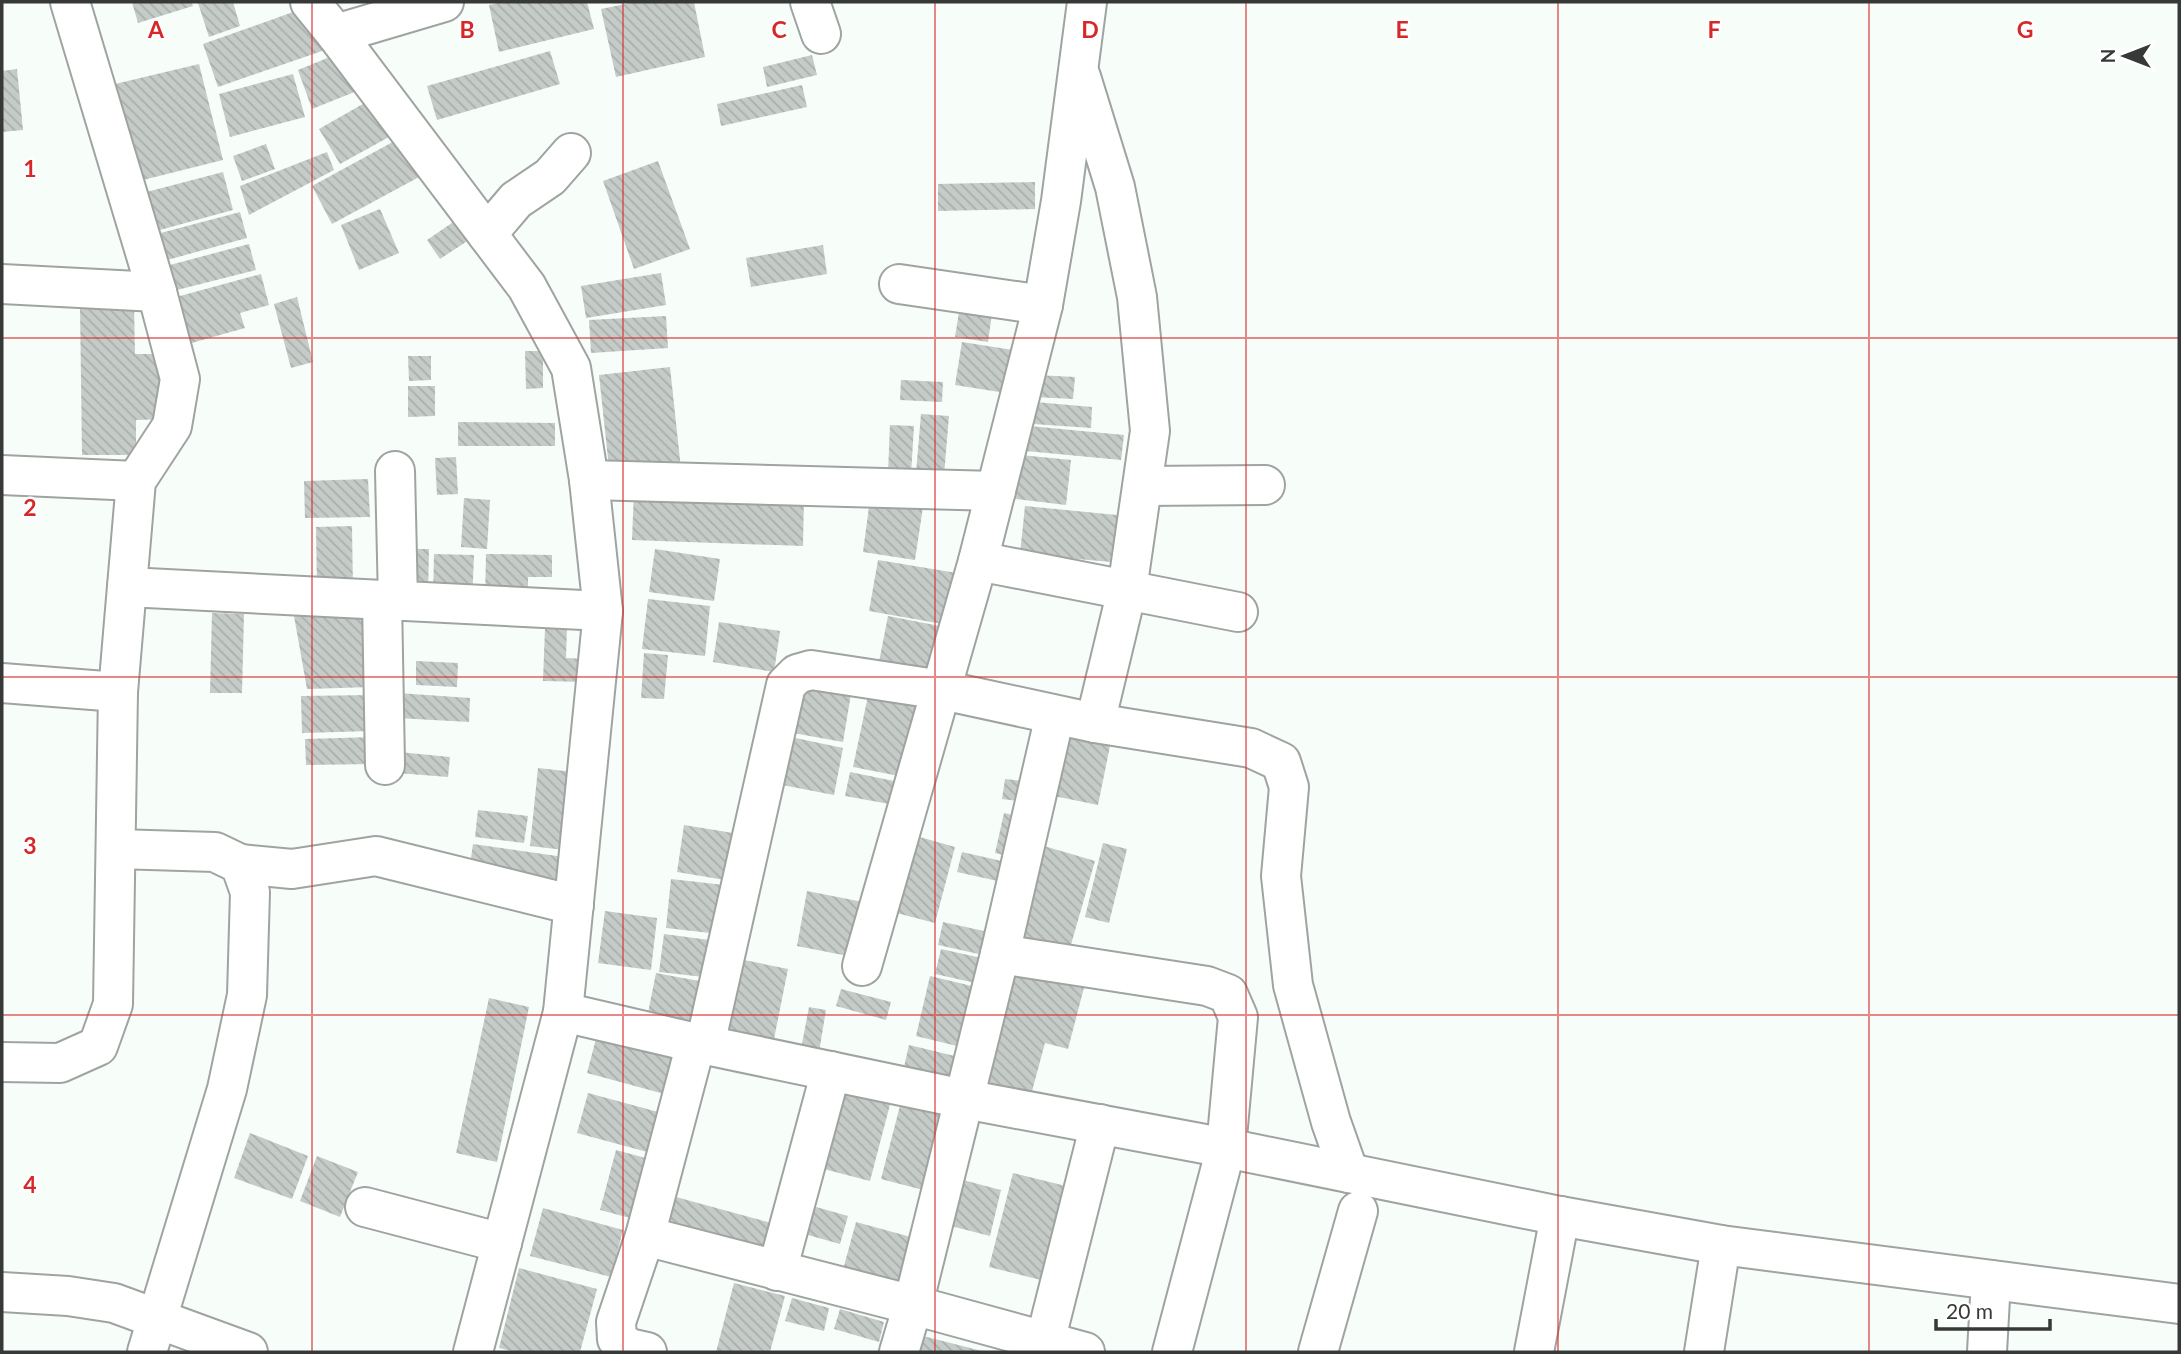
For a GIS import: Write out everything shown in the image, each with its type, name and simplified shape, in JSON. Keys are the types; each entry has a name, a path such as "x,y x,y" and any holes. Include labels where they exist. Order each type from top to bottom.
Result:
{"street":[{"path":"2,1062 60,1063 98,1046 113,1004 118,692 136,481 172,426 180,379 157,292 70,2"},
{"path":"310,2 527,287 571,368 589,480 603,611 563,1012 472,1352"},
{"path":"336,34 444,2"},
{"path":"862,966 978,561 1043,305 1061,201 1087,2"},
{"path":"1078,65 1115,187 1137,298 1150,431 1128,590 1095,723"},
{"path":"487,234 516,200 550,177 570,153"},
{"path":"2,284 157,292"},
{"path":"899,284 1043,305"},
{"path":"385,765 395,471"},
{"path":"2,475 136,481"},
{"path":"589,480 996,491"},
{"path":"1143,486 1265,485"},
{"path":"978,561 1238,612"},
{"path":"127,587 603,611"},
{"path":"647,1352 629,1348 617,1339 616,1322 645,1236 700,1044 786,685 797,674 811,670 942,690 1095,723 1251,748 1281,762 1289,786 1281,876 1293,985 1331,1122 1349,1173"},
{"path":"2,683 118,692"},
{"path":"899,1352 1000,954 1055,715"},
{"path":"116,849 215,852 240,864 292,869 376,856 574,905"},
{"path":"152,1336 226,1088 247,995 250,892 240,864"},
{"path":"1000,954 1207,986 1228,994 1238,1017 1226,1148 1172,1352"},
{"path":"563,1012 700,1044 964,1099 1226,1148 1560,1216 1721,1245 2179,1304"},
{"path":"777,1271 831,1071"},
{"path":"1045,1342 1100,1124"},
{"path":"365,1207 502,1243"},
{"path":"1318,1352 1358,1211"},
{"path":"1534,1352 1560,1216"},
{"path":"645,1236 1085,1352"},
{"path":"1704,1352 1721,1245"},
{"path":"1987,1352 1991,1280"},
{"path":"2,1292 68,1296 114,1303 152,1336 248,1352"}],"building":[{"path":"132,2 191,2 193,6 138,23"},
{"path":"233,2 240,26 209,37 198,3"},
{"path":"503,2 587,2 594,29 499,52 489,5"},
{"path":"635,2 694,2 705,57 616,77 601,9"},
{"path":"310,6 325,50 218,87 203,44"},
{"path":"550,51 560,84 437,120 427,86"},
{"path":"342,52 357,91 312,109 298,70"},
{"path":"812,55 817,75 767,87 763,67"},
{"path":"199,64 223,160 139,181 115,84"},
{"path":"17,69 23,130 2,132 2,71"},
{"path":"293,74 305,117 230,137 219,94"},
{"path":"802,85 807,107 721,126 717,104"},
{"path":"368,101 389,137 340,164 319,129"},
{"path":"400,138 421,176 332,224 312,186"},
{"path":"266,144 275,169 242,181 233,156"},
{"path":"327,152 334,170 249,215 240,186"},
{"path":"658,161 690,249 634,269 603,181"},
{"path":"223,172 233,210 149,233 139,194"},
{"path":"1035,182 1035,209 938,211 938,184"},
{"path":"380,209 399,253 359,270 341,225"},
{"path":"240,212 247,238 160,262 153,235"},
{"path":"462,216 475,236 440,259 427,240"},
{"path":"249,244 256,270 173,291 166,266"},
{"path":"823,245 827,274 751,287 746,258"},
{"path":"661,273 666,305 586,318 581,286"},
{"path":"261,274 269,305 240,313 245,328 181,346 169,299"},
{"path":"962,294 994,299 988,342 955,337"},
{"path":"297,297 313,362 291,368 274,304"},
{"path":"134,305 135,354 165,354 167,419 136,420 136,455 82,455 80,306"},
{"path":"666,316 668,348 591,353 589,320"},
{"path":"962,342 1019,351 1012,394 955,385"},
{"path":"525,351 543,351 543,388 526,389"},
{"path":"408,356 431,356 431,380 409,381"},
{"path":"670,367 681,469 610,477 599,375"},
{"path":"1036,375 1075,377 1073,399 1035,397"},
{"path":"901,380 943,382 942,402 900,400"},
{"path":"408,386 435,386 435,416 408,417"},
{"path":"1035,402 1092,407 1091,428 1033,424"},
{"path":"921,414 949,416 944,475 916,473"},
{"path":"458,422 555,423 555,446 458,446"},
{"path":"890,425 914,426 911,474 888,473"},
{"path":"1029,426 1124,435 1121,460 1026,451"},
{"path":"1021,455 1071,460 1066,505 1016,499"},
{"path":"456,457 458,494 437,495 435,458"},
{"path":"368,479 370,517 305,518 304,481"},
{"path":"634,490 804,495 803,546 632,540"},
{"path":"464,498 490,500 487,549 461,547"},
{"path":"870,499 923,507 915,560 863,552"},
{"path":"1025,506 1127,516 1123,563 1020,554"},
{"path":"352,526 353,591 317,592 316,527"},
{"path":"412,549 429,549 428,596 407,596"},
{"path":"655,549 720,559 714,601 649,592"},
{"path":"434,554 474,555 472,601 433,600"},
{"path":"486,554 552,555 552,577 528,577 528,601 485,600"},
{"path":"878,560 957,573 948,625 869,611"},
{"path":"648,599 710,606 705,656 642,649"},
{"path":"212,613 244,614 242,693 210,693"},
{"path":"294,616 371,617 371,687 307,689"},
{"path":"888,616 945,627 936,673 879,662"},
{"path":"719,622 780,631 774,672 713,662"},
{"path":"545,628 567,628 566,658 586,659 586,682 543,681"},
{"path":"644,653 668,655 664,699 641,698"},
{"path":"416,661 458,663 457,687 416,685"},
{"path":"802,685 851,694 843,742 793,733"},
{"path":"869,691 920,702 904,777 853,767"},
{"path":"398,693 470,698 469,722 397,718"},
{"path":"371,695 373,731 302,733 301,696"},
{"path":"786,736 843,748 834,795 777,784"},
{"path":"374,737 375,764 306,765 305,739"},
{"path":"1066,737 1110,746 1098,805 1054,796"},
{"path":"399,752 450,757 448,777 397,773"},
{"path":"538,768 574,772 565,850 530,846"},
{"path":"850,772 899,782 895,805 845,796"},
{"path":"1005,779 1030,782 1027,802 1002,799"},
{"path":"478,810 528,816 524,843 475,837"},
{"path":"1004,813 1021,817 1012,857 995,853"},
{"path":"684,825 733,833 725,880 677,872"},
{"path":"909,834 955,847 935,923 889,911"},
{"path":"1103,843 1127,849 1109,923 1085,917"},
{"path":"473,844 564,857 560,879 470,865"},
{"path":"1044,846 1095,861 1068,955 1017,940"},
{"path":"962,852 1006,862 1002,882 957,872"},
{"path":"671,879 724,885 719,934 666,928"},
{"path":"807,891 863,902 853,957 797,946"},
{"path":"605,911 657,918 651,970 598,963"},
{"path":"943,922 993,933 988,956 938,945"},
{"path":"664,934 717,941 713,978 659,972"},
{"path":"941,949 986,959 980,984 935,974"},
{"path":"734,958 788,969 774,1039 720,1028"},
{"path":"1015,961 1086,980 1068,1049 1045,1043 1031,1095 983,1082"},
{"path":"656,973 710,983 702,1029 647,1018"},
{"path":"930,976 976,987 961,1047 916,1036"},
{"path":"841,989 891,1002 886,1020 836,1006"},
{"path":"489,998 529,1007 497,1162 456,1153"},
{"path":"809,1007 826,1010 819,1052 801,1049"},
{"path":"597,1035 678,1056 668,1095 587,1073"},
{"path":"909,1045 959,1057 954,1079 904,1067"},
{"path":"838,1082 892,1097 870,1181 816,1167"},
{"path":"588,1093 662,1113 651,1153 577,1133"},
{"path":"902,1098 949,1110 927,1191 881,1179"},
{"path":"250,1133 308,1156 292,1199 234,1178"},
{"path":"616,1150 649,1159 634,1219 600,1210"},
{"path":"317,1156 358,1172 340,1217 300,1201"},
{"path":"1013,1173 1066,1186 1041,1280 989,1267"},
{"path":"959,1179 1001,1190 990,1236 947,1225"},
{"path":"676,1197 775,1224 767,1253 668,1227"},
{"path":"809,1205 848,1216 840,1244 801,1233"},
{"path":"543,1208 623,1230 611,1277 530,1256"},
{"path":"856,1222 911,1237 897,1292 841,1277"},
{"path":"519,1268 597,1289 580,1352 516,1352 499,1348"},
{"path":"734,1283 785,1296 770,1352 716,1352"},
{"path":"792,1298 829,1308 824,1331 785,1321"},
{"path":"840,1309 884,1322 879,1342 834,1329"},
{"path":"919,1335 982,1351 982,1352 914,1352"}]}
